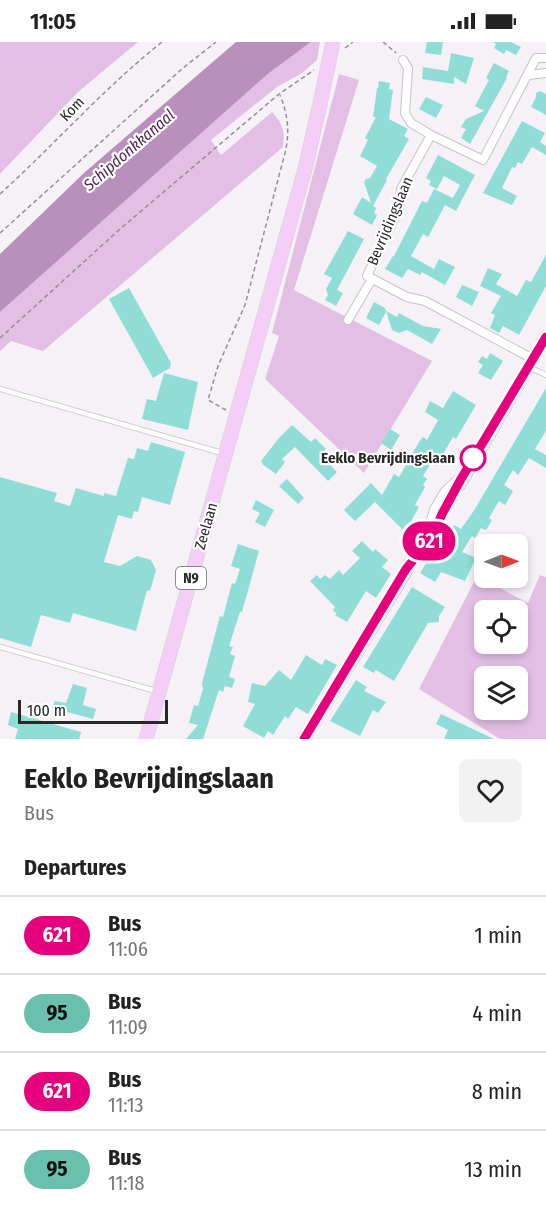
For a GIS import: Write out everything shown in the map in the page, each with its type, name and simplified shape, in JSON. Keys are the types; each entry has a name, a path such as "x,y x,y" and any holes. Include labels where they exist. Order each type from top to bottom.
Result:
{"main road":[{"name":"N9","path":"236,416 305,169 320,104 339,45"},
{"path":"304,739 406,569 432,537 461,479 546,338"},
{"name":"Zeelaan","path":"146,739 236,416"}],"street":[{"path":"403,60 408,68 405,113 411,123 483,160 536,58 546,58"},
{"path":"529,75 546,74"},
{"name":"Bevrijdingslaan","path":"348,320 399,208 401,189 431,135"},
{"path":"369,277 406,297 425,301 531,363"}],"lane":[{"path":"531,363 546,375"},
{"path":"0,389 226,454"},
{"path":"0,647 159,691"}],"path":[{"name":"Kom","path":"0,194 35,162 97,98 162,42"},
{"path":"0,234 183,68 216,42"},
{"path":"339,45 353,42"},
{"path":"383,42 403,60"},
{"path":"0,338 120,229 279,94 316,68"},
{"path":"236,416 208,400 218,366 245,305 285,153 288,137 287,112 279,94"}],"shaded area":[{"path":"0,42 138,42 78,92 0,174"},
{"path":"311,42 320,42 317,60 302,73 277,87 211,140 221,155 272,112 282,128 283,147 43,351 11,341 0,351 0,312 269,73"},
{"path":"339,74 359,80 294,290 432,361 364,473 265,379 279,336 272,333"},
{"path":"540,575 546,577 546,739 500,739 419,689 474,582 474,588 500,588 522,600 474,600 474,654 528,654 528,603"}],"water":[{"name":"Schipdonkkanaal","path":"236,42 311,42 269,73 0,312 0,254 85,172"}],"building":[{"path":"427,42 443,42 441,55 425,53"},
{"path":"493,42 511,42 521,47 516,55 506,50 504,54 494,48 496,44"},
{"path":"451,53 474,58 466,84 454,77 454,84 422,79 423,67 448,71"},
{"path":"494,63 509,71 507,78 470,144 461,138 466,129 461,127 466,119 484,111 475,106 489,80 486,78"},
{"path":"379,81 390,83 389,89 393,90 389,119 408,129 404,136 409,139 373,206 376,208 374,213 377,215 372,225 353,214 362,197 371,203 364,182 370,178 377,166 360,156 368,140 365,138 376,117 373,117"},
{"path":"540,91 546,94 546,115 531,107 536,93"},
{"path":"426,97 443,105 436,118 419,109"},
{"path":"522,121 545,133 540,142 546,146 546,155 532,147 522,164 518,162 515,168 512,167 502,188 517,196 512,205 483,193"},
{"path":"438,155 475,175 456,211 445,205 428,237 423,234 411,256 434,269 439,259 455,267 445,285 422,272 420,275 408,269 402,278 385,269 422,201 427,203 434,189 453,198 460,185 444,176 437,189 429,185 431,181 426,178"},
{"path":"348,231 364,239 337,290 343,293 336,306 325,300 328,295 326,289 332,278 324,274"},
{"path":"546,255 546,286 519,335 503,326 499,333 490,328 495,315 491,313 501,296 480,286 488,268 502,274 496,284 517,296 526,280 531,282"},
{"path":"462,285 479,292 472,306 456,297"},
{"path":"129,288 171,363 170,368 153,378 109,299"},
{"path":"374,302 385,308 386,312 379,325 366,318"},
{"path":"386,311 397,317 399,313 423,326 441,329 432,344 407,330 399,333 392,330"},
{"path":"490,353 503,361 491,380 478,373 483,365 478,362 482,356 487,359"},
{"path":"164,373 198,382 188,430 142,419 147,399 156,401"},
{"path":"546,388 546,431 535,449 546,455 546,468 529,458 518,475 513,470 504,485 513,491 505,505 499,501 489,518 492,520 486,530 481,528 477,534 474,534 474,537 472,536 462,552 474,557 465,581 441,572 435,582 420,573 446,531 449,533 454,525 461,529"},
{"path":"453,391 476,405 456,439 453,437 436,466 431,463 423,476 427,479 423,485 425,487 415,505 419,507 410,523 416,529 409,536 375,502 355,521 344,510 371,483 382,495 394,474 399,477 419,442 423,437 427,440 438,420 425,412 430,401 443,408"},
{"path":"292,425 311,442 315,438 326,449 320,455 337,472 328,481 295,447 282,459 285,462 276,474 262,464 261,461"},
{"path":"390,429 400,435 391,450 381,443"},
{"path":"151,442 185,452 170,505 142,497 138,512 134,511 132,519 118,515 104,562 120,566 137,556 151,560 156,570 150,591 147,590 136,631 73,613 70,623 41,615 31,647 0,638 0,477 57,493 54,501 70,506 76,488 104,496 104,493 116,496 128,458 134,459 137,448 148,451"},
{"path":"287,479 304,498 298,504 279,486"},
{"path":"256,500 274,510 265,527 255,522 260,513 252,509"},
{"path":"362,541 373,552 375,549 388,560 382,567 391,574 376,598 366,591 347,622 335,615 337,613 333,611 335,607 310,581 317,575 320,579 325,575 330,579 339,570 343,575 360,558 352,551"},
{"path":"238,544 259,551 242,612 240,612 229,646 233,647 230,654 235,656 229,677 235,679 232,688 225,686 223,692 219,690 203,739 186,739 198,725 189,723 194,705 198,706 203,689 202,683 220,616 223,617 232,583 235,584 240,569 231,566"},
{"path":"412,587 445,607 439,616 439,622 428,623 394,681 376,670 374,673 363,667"},
{"path":"306,655 322,665 325,659 337,665 308,714 296,707 288,719 285,716 273,735 268,731 264,738 243,726 255,704 248,702 252,683 265,686 279,670 291,680"},
{"path":"356,680 367,687 364,691 386,702 378,713 373,710 360,736 330,721"},
{"path":"73,684 87,688 83,705 96,709 93,719 52,708 55,701 66,703"},
{"path":"11,712 81,732 79,739 15,739 18,729 8,725"},
{"path":"441,714 494,739 444,739 448,730 436,724"}],"bus line":[{"name":"621","path":"304,739 406,569 438,528 442,514 461,479 546,337"}],"place":[{"name":"Eeklo Bevrijdingslaan","path":"473,458"}]}
